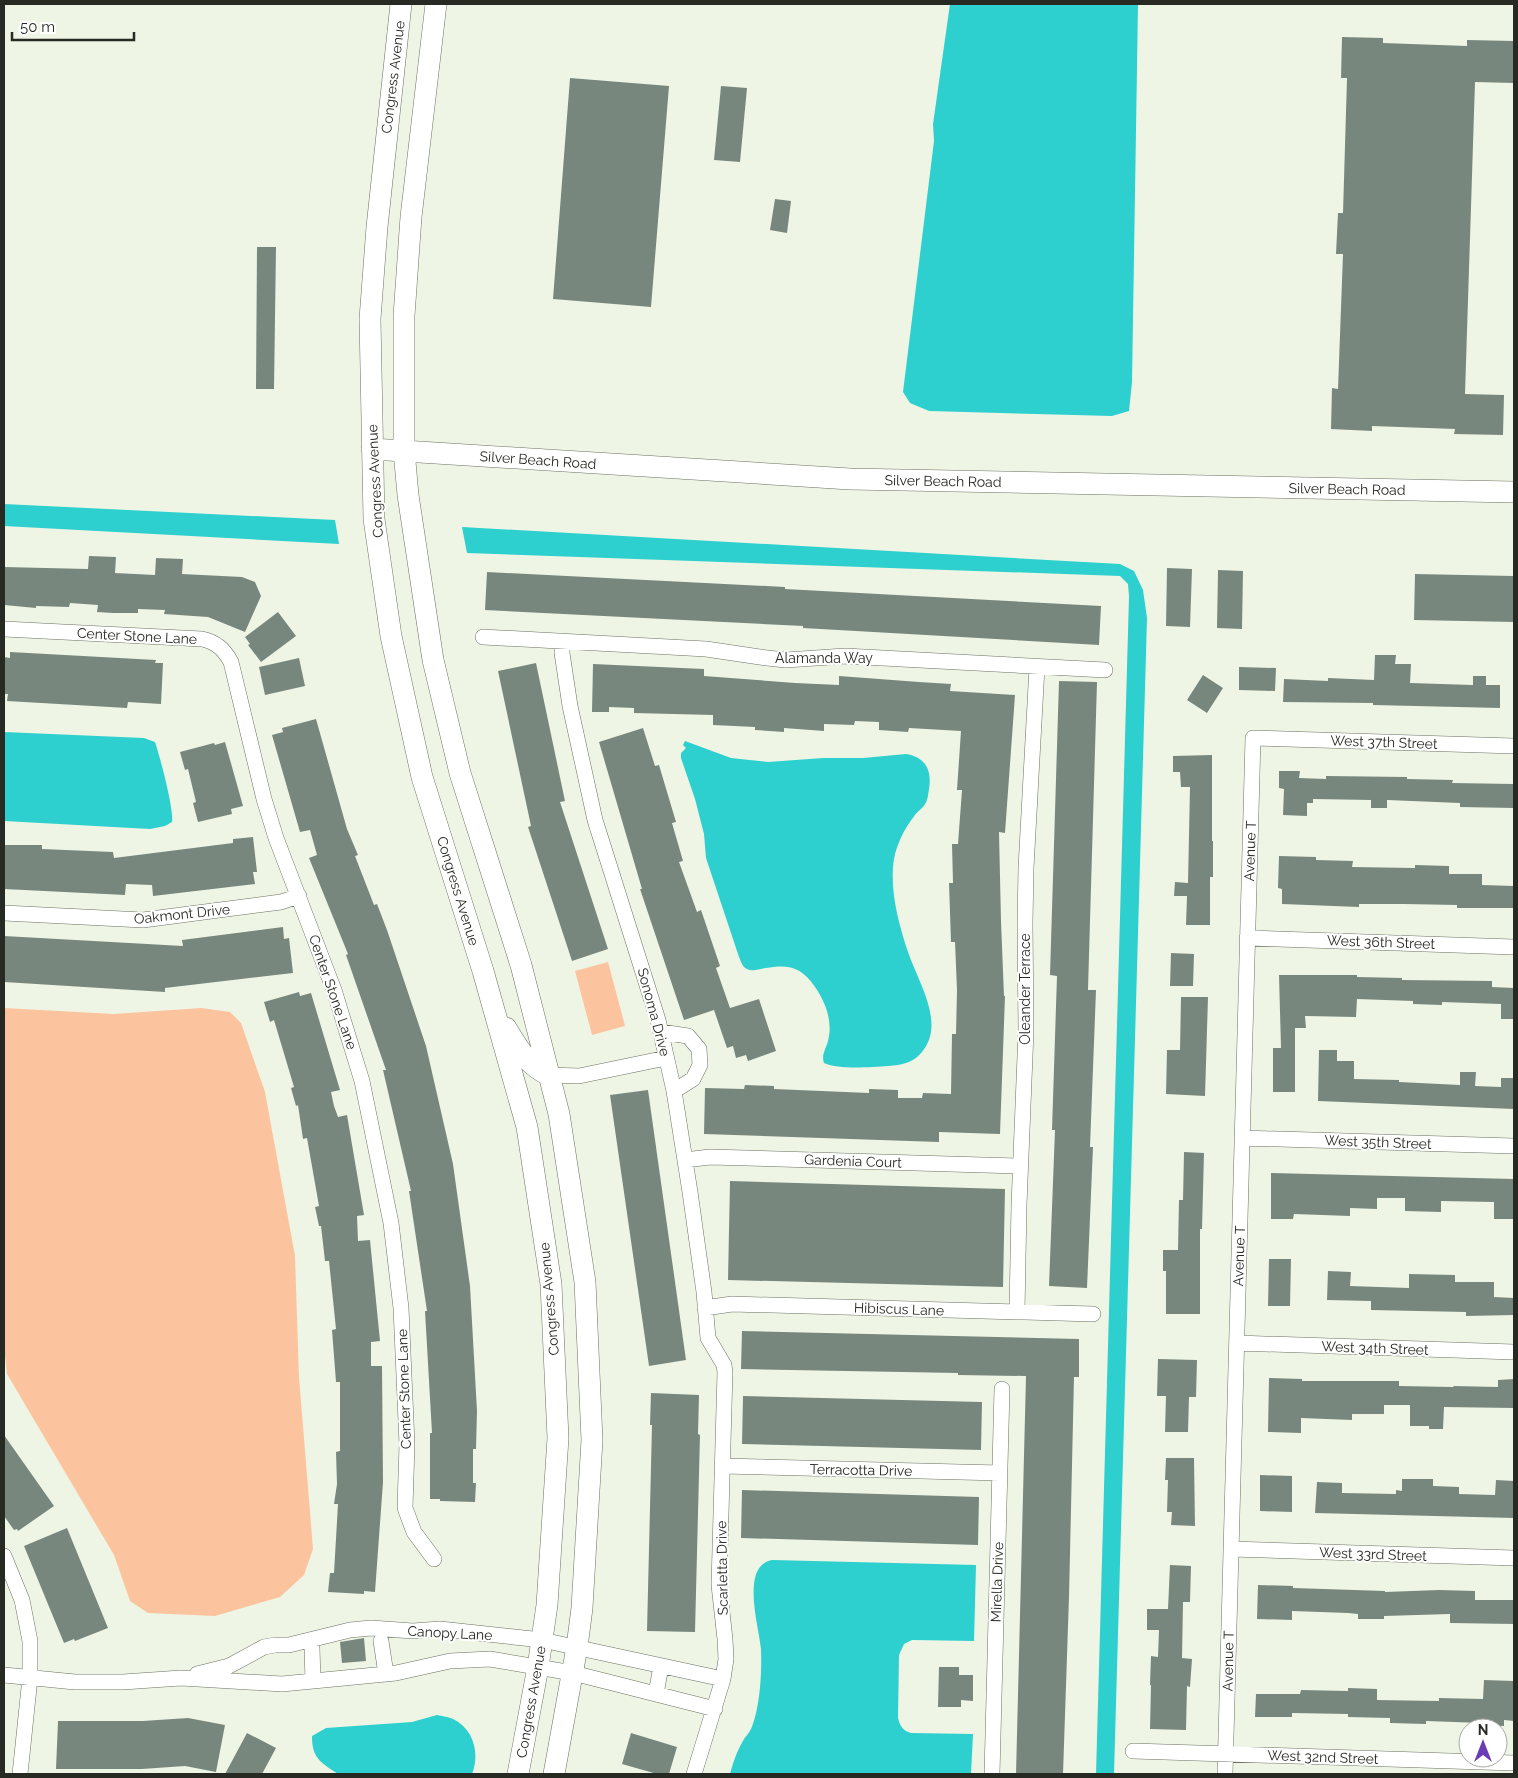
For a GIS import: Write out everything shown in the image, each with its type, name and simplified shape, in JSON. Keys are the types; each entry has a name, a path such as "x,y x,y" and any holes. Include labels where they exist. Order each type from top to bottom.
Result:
{"street":[{"name":"Congress Avenue","path":"401,4 376,227 370,319 374,519 393,645 422,777 493,1006 527,1127 550,1284 558,1438 547,1605 538,1667 518,1774"},
{"path":"436,4 411,217 404,316 404,451 408,495 433,660 460,773 521,965 559,1114 586,1282 592,1440 582,1608 573,1673 554,1774"},
{"name":"Silver Beach Road","path":"372,449 850,479 1514,492"},
{"name":"Center Stone Lane","path":"4,629 202,639 211,641 218,646 226,653 231,662 264,799 276,838 334,990 362,1081 391,1223 401,1308 407,1444 405,1508 414,1532 434,1559"},
{"name":"Alamanda Way","path":"483,637 706,649 767,658 800,659 846,656 1105,670"},
{"name":"Sonoma Drive","path":"562,641 570,706 594,820 661,1032 674,1091 706,1308 708,1338 724,1365 725,1386"},
{"name":"Oleander Terrace","path":"1016,1312 1026,1031 1026,868 1037,667"},
{"name":"West 37th Street","path":"1253,738 1514,746"},
{"name":"Avenue T","path":"1225,1774 1253,738"},
{"name":"Oakmont Drive","path":"4,913 143,920 282,902 299,896"},
{"name":"West 36th Street","path":"1248,938 1514,947"},
{"path":"493,1006 519,1049 530,1063 537,1069 549,1074 579,1076 666,1058"},
{"path":"661,1032 688,1036 699,1049 700,1065 692,1079 674,1091"},
{"name":"West 35th Street","path":"1242,1138 1514,1146"},
{"name":"Gardenia Court","path":"685,1160 710,1157 1020,1166"},
{"name":"Hibiscus Lane","path":"706,1308 732,1304 1093,1314"},
{"name":"West 34th Street","path":"1237,1343 1514,1352"},
{"name":"Scarletta Drive","path":"694,1774 715,1709 726,1660 719,1585 725,1386"},
{"name":"Mirella Drive","path":"992,1774 1002,1389"},
{"name":"Terracotta Drive","path":"722,1466 1000,1473"},
{"name":"West 33rd Street","path":"1231,1549 1514,1558"},
{"path":"4,1556 22,1600 30,1641 30,1678 20,1774"},
{"name":"Canopy Lane","path":"181,1678 229,1666 264,1648 275,1645 289,1645 350,1630 371,1628 413,1631 440,1629 542,1640 723,1679"},
{"path":"381,1641 386,1674"},
{"path":"312,1648 314,1681"},
{"name":"Canopy Lane","path":"4,1675 97,1682 181,1678 282,1684 386,1674 450,1660 474,1659 573,1673 715,1709"},
{"path":"656,1694 662,1666"},
{"name":"West 32nd Street","path":"1133,1751 1514,1763"}],"shaded area":[{"path":"608,962 625,1026 592,1035 575,971"},
{"path":"4,1008 114,1014 201,1008 230,1012 241,1023 265,1092 295,1256 299,1377 313,1549 304,1575 280,1597 215,1616 148,1613 130,1601 114,1555 7,1374 4,1347"}],"water":[{"path":"950,4 1138,4 1132,382 1129,411 1112,416 929,411 910,403 903,392 934,141 933,124"},
{"path":"4,504 335,520 339,544 4,526"},
{"path":"462,527 1120,564 1134,571 1143,590 1147,618 1114,1774 1096,1774 1128,584 1120,576 467,553"},
{"path":"4,732 144,738 155,742 169,795 172,822 165,826 150,829 4,821"},
{"path":"685,741 731,758 768,762 823,758 863,758 906,754 918,758 926,766 930,782 927,801 903,833 895,853 893,867 894,899 899,921 908,952 928,1002 931,1016 929,1041 915,1059 898,1065 873,1067 847,1067 824,1063 823,1055 830,1027 828,1013 810,980 794,968 781,966 749,970 745,968 739,957 706,858 704,834 695,799 681,758 681,753 686,748 683,745"},
{"path":"772,1560 976,1565 974,1641 912,1640 904,1644 899,1655 898,1718 901,1726 911,1733 973,1734 971,1774 730,1774 740,1747 751,1729 756,1711 761,1679 761,1649 755,1612 754,1585 756,1573 762,1565"},
{"path":"437,1715 451,1718 466,1729 475,1750 472,1774 338,1774 322,1763 315,1755 312,1736 326,1728 412,1722"}],"building":[{"path":"1342,37 1383,38 1383,43 1467,46 1467,40 1514,41 1514,83 1475,82 1465,394 1504,395 1503,435 1454,434 1455,429 1372,426 1372,431 1331,429 1332,388 1338,389 1343,254 1336,254 1338,213 1343,213 1347,78 1341,78"},
{"path":"570,78 669,86 651,307 553,299"},
{"path":"721,86 747,88 740,162 714,160"},
{"path":"775,199 791,201 787,233 770,230"},
{"path":"257,247 276,247 274,389 256,389"},
{"path":"89,556 116,557 115,573 155,575 156,558 183,559 182,574 242,577 255,582 261,596 245,632 208,617 164,614 165,610 138,609 138,613 113,613 97,612 98,605 70,603 69,607 36,606 36,608 4,605 4,567 88,569"},
{"path":"1167,568 1192,569 1190,627 1166,626"},
{"path":"1218,570 1243,571 1242,629 1217,628"},
{"path":"487,572 1101,606 1099,645 803,628 803,626 485,610"},
{"path":"1415,574 1514,576 1514,622 1414,620"},
{"path":"278,612 296,636 261,662 248,645 250,644 245,637"},
{"path":"10,652 156,660 155,663 163,663 161,704 128,702 127,708 7,701 8,694 4,694 4,657 10,658"},
{"path":"1375,655 1396,655 1395,664 1411,664 1410,683 1473,685 1473,676 1486,676 1486,685 1500,685 1500,708 1283,702 1284,679 1328,681 1328,678 1374,680"},
{"path":"299,658 305,686 265,695 259,667"},
{"path":"536,663 565,801 560,802 608,949 572,961 528,827 531,826 498,671"},
{"path":"593,664 704,669 704,676 795,683 839,685 839,676 951,684 950,691 1015,695 1005,833 999,832 1005,996 1000,1134 939,1132 939,1142 704,1134 705,1088 744,1089 745,1085 774,1086 774,1089 869,1093 869,1089 898,1090 898,1098 922,1098 923,1093 951,1094 952,1034 956,1034 957,990 955,942 951,942 949,883 953,883 952,844 958,844 962,790 957,790 961,731 909,728 908,732 879,730 879,722 855,721 854,725 824,724 824,731 784,728 784,732 755,730 755,727 713,725 713,715 634,713 634,708 609,707 609,712 592,712"},
{"path":"1239,667 1276,668 1275,691 1239,690"},
{"path":"1203,675 1223,688 1207,713 1187,700"},
{"path":"1059,681 1097,682 1088,990 1096,990 1090,1147 1093,1147 1087,1288 1049,1286 1055,1130 1052,1130 1057,976 1050,975"},
{"path":"316,719 347,829 358,855 355,856 374,905 377,904 387,930 426,1046 453,1164 470,1286 477,1411 476,1449 473,1449 473,1483 476,1483 475,1502 430,1499 430,1433 432,1433 425,1311 427,1311 409,1191 411,1191 383,1070 386,1070 346,955 348,954 309,858 317,855 310,830 300,832 272,735 283,732 282,728"},
{"path":"643,728 655,766 659,765 676,822 672,823 683,861 679,862 697,912 701,910 720,966 716,968 730,1008 759,999 776,1051 748,1061 746,1055 736,1058 733,1046 727,1048 714,1010 684,1020 640,889 642,889 599,742"},
{"path":"225,742 243,806 231,809 232,814 198,822 193,803 196,802 188,769 185,770 180,752"},
{"path":"1212,755 1213,877 1210,877 1210,925 1186,925 1187,896 1174,896 1175,882 1188,883 1190,787 1181,787 1180,772 1173,772 1173,756"},
{"path":"1279,771 1300,771 1299,778 1326,779 1326,776 1407,777 1407,779 1453,780 1452,783 1514,784 1514,808 1460,807 1460,803 1387,800 1387,808 1371,808 1371,800 1313,799 1313,803 1307,803 1307,816 1283,815 1284,789 1279,788"},
{"path":"253,837 257,872 253,872 255,884 153,896 152,885 126,884 125,895 4,889 4,845 42,845 42,849 113,852 114,858 233,843 233,839"},
{"path":"1279,856 1353,861 1352,867 1415,868 1415,865 1449,866 1449,874 1482,874 1482,885 1514,886 1514,908 1457,908 1457,905 1404,904 1359,904 1359,907 1282,904 1282,889 1278,888"},
{"path":"283,927 284,939 289,938 293,973 165,988 165,992 4,982 4,936 183,946 182,940"},
{"path":"1171,953 1194,954 1193,986 1170,986"},
{"path":"1279,975 1357,975 1357,977 1402,978 1402,980 1492,981 1492,987 1514,988 1514,1019 1501,1019 1501,1004 1442,1002 1442,1005 1413,1004 1413,1001 1357,999 1356,1017 1305,1016 1306,1028 1295,1028 1295,1092 1273,1092 1273,1048 1281,1048"},
{"path":"299,992 300,996 311,993 340,1090 331,1092 338,1117 347,1115 364,1215 357,1216 358,1241 370,1240 380,1341 371,1342 371,1366 382,1366 383,1482 375,1592 364,1591 364,1594 328,1592 330,1573 334,1573 338,1504 334,1504 337,1484 336,1452 340,1451 340,1382 336,1382 332,1330 336,1329 329,1261 325,1261 321,1226 319,1226 315,1207 319,1206 307,1138 303,1139 298,1105 296,1106 291,1088 294,1087 274,1020 270,1022 264,1002"},
{"path":"1181,997 1208,997 1205,1096 1166,1094 1167,1050 1180,1050"},
{"path":"1319,1050 1337,1050 1337,1061 1354,1061 1354,1079 1399,1080 1399,1082 1460,1085 1460,1072 1476,1072 1475,1086 1501,1087 1501,1078 1514,1078 1514,1109 1318,1101"},
{"path":"648,1090 686,1360 649,1366 610,1095"},
{"path":"1184,1152 1204,1153 1202,1229 1200,1229 1200,1314 1166,1314 1166,1271 1163,1271 1163,1250 1178,1250 1179,1200 1183,1200"},
{"path":"1271,1173 1514,1179 1514,1219 1494,1219 1494,1202 1441,1201 1441,1212 1405,1211 1405,1198 1377,1198 1377,1209 1350,1208 1350,1216 1294,1214 1293,1219 1271,1219"},
{"path":"730,1181 1005,1189 1003,1287 728,1280"},
{"path":"1269,1259 1291,1259 1290,1306 1268,1306"},
{"path":"1328,1271 1351,1272 1350,1286 1409,1288 1409,1274 1455,1275 1455,1282 1494,1282 1494,1297 1514,1298 1514,1315 1466,1316 1466,1312 1371,1310 1371,1301 1327,1300"},
{"path":"742,1331 1079,1339 1079,1377 1074,1377 1063,1774 1016,1774 1026,1376 741,1369"},
{"path":"1158,1359 1197,1360 1196,1397 1189,1397 1188,1432 1165,1432 1166,1396 1157,1396"},
{"path":"1269,1378 1302,1379 1302,1381 1399,1381 1399,1386 1453,1387 1498,1387 1498,1380 1514,1379 1514,1408 1444,1407 1443,1429 1429,1429 1429,1426 1410,1426 1410,1405 1384,1405 1384,1414 1352,1414 1352,1420 1301,1418 1301,1433 1268,1432"},
{"path":"651,1393 699,1395 698,1434 700,1435 695,1632 647,1631 652,1425 650,1425"},
{"path":"743,1396 982,1402 981,1450 742,1444"},
{"path":"4,1435 54,1506 18,1531 17,1529 14,1530 4,1516"},
{"path":"1166,1458 1194,1458 1195,1526 1171,1525 1172,1512 1167,1512 1168,1480 1165,1480"},
{"path":"1260,1475 1292,1476 1292,1512 1260,1511"},
{"path":"1402,1479 1433,1479 1433,1486 1459,1487 1459,1494 1495,1495 1496,1480 1514,1481 1514,1518 1315,1513 1317,1482 1342,1483 1342,1493 1396,1494 1396,1490 1402,1491"},
{"path":"742,1490 979,1497 978,1545 741,1538"},
{"path":"67,1528 108,1628 75,1641 74,1639 64,1643 24,1546"},
{"path":"1170,1565 1191,1566 1190,1602 1183,1602 1182,1658 1192,1659 1190,1687 1187,1686 1186,1730 1150,1729 1151,1656 1158,1657 1159,1630 1147,1630 1147,1609 1168,1609"},
{"path":"1258,1585 1385,1592 1475,1591 1475,1600 1514,1600 1514,1624 1450,1623 1450,1614 1384,1616 1384,1619 1358,1619 1358,1614 1292,1611 1292,1620 1257,1619"},
{"path":"364,1638 366,1661 342,1663 340,1642"},
{"path":"939,1667 959,1667 959,1675 973,1675 973,1701 961,1700 961,1707 938,1707"},
{"path":"1484,1680 1514,1681 1514,1721 1508,1720 1508,1718 1458,1718 1458,1722 1426,1721 1426,1724 1390,1723 1390,1718 1348,1717 1348,1714 1292,1713 1292,1717 1255,1717 1256,1694 1300,1694 1301,1690 1348,1691 1348,1688 1377,1689 1377,1700 1439,1701 1439,1698 1483,1699"},
{"path":"188,1718 225,1725 216,1772 185,1766 142,1769 56,1769 58,1721 143,1721"},
{"path":"247,1733 276,1748 262,1774 225,1774"},
{"path":"631,1733 677,1747 669,1774 657,1774 622,1764"}]}
